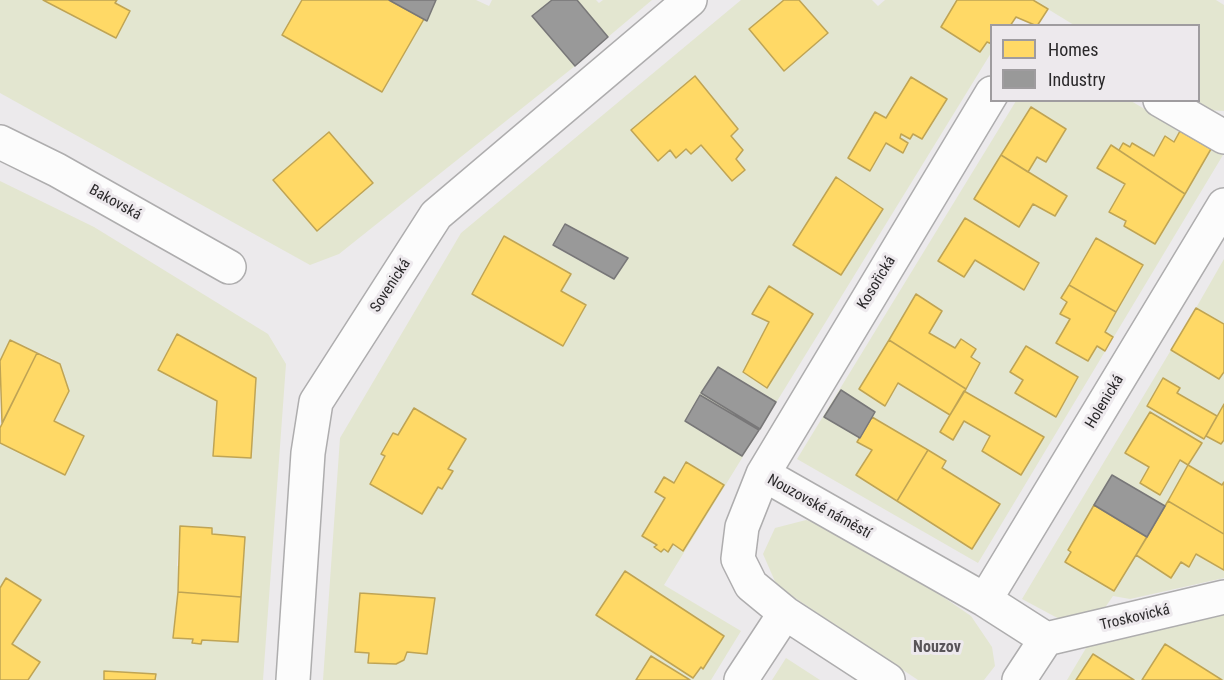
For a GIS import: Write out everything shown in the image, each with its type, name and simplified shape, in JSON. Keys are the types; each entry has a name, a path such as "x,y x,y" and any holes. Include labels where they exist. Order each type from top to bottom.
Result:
{"street":[{"name":"Sovenická","path":"293,680 308,453 316,402 436,216 690,0"},
{"name":"Kosořická","path":"763,474 990,96"},
{"path":"1163,102 1224,137"},
{"name":"Bakovská","path":"0,142 57,170 229,267"},
{"name":"Holenická","path":"985,600 1224,205"},
{"name":"Nouzovské náměstí","path":"888,680 785,613 751,585 738,559 742,527 763,474 985,600 1046,639"},
{"name":"Troskovická","path":"1046,639 1224,597"},
{"path":"741,680 785,613"},
{"path":"1019,680 1046,639"}],"green space":[{"path":"0,0 43,0 116,38 130,11 115,3 117,0 302,0 282,35 382,92 424,19 427,20 436,0 476,0 489,6 492,0 552,0 533,16 575,66 339,254 310,265 0,93","holes":["329,132 373,183 317,231 274,180"]},
{"path":"577,0 596,0 599,3 603,0 652,0 608,37"},
{"path":"741,0 784,0 749,30 784,70 828,33 799,0 872,0 878,6 885,0 957,0 990,43 990,55 664,585 741,631 711,680 690,680 652,656 636,680 323,680 340,438 461,233","holes":["695,76 738,129 731,136 736,159 745,170 732,181 701,145 691,154 686,149 676,158 670,150 657,161 631,130","911,77 947,99 922,139 913,134 901,134 900,138 908,143 903,152 886,143 870,171 848,158 875,112 886,118","836,177 883,209 841,275 794,245","565,224 628,258 614,279 553,246","504,236 570,274 561,291 586,305 563,346 472,294","769,286 812,314 767,388 743,372 769,322 752,313","718,367 776,402 759,429 701,393","700,395 758,430 743,456 685,421","414,408 466,439 448,469 453,472 442,489 438,487 422,514 370,484 385,456 381,453 393,433 398,435","687,462 724,485 683,550 673,544 668,552 655,548 657,545 642,536 665,498 655,492 664,477 674,483","625,571 724,636 694,678 596,615","360,593 434,598 427,654 407,652 404,660 396,664 369,663 369,653 356,652"]},
{"path":"1033,0 1216,0 1224,5 1224,111 1207,110 1195,102 1200,102 1200,24 1072,24"},
{"path":"1015,102 1133,102 1223,155 978,563 797,459","holes":["1032,107 1066,130 1046,162 1037,157 1028,172 1067,196 1055,216 1033,204 1019,227 974,199","1180,131 1211,149 1155,244 1124,226 1126,221 1110,212 1125,184 1097,168 1111,145 1119,150 1123,143 1130,147 1132,143 1154,156 1165,137 1174,142","965,218 1039,263 1023,289 975,260 964,277 938,261","1096,238 1143,265 1105,332 1112,337 1105,350 1097,346 1088,361 1056,343 1070,319 1060,314 1067,302 1061,298","917,294 942,311 929,333 955,348 961,339 976,349 971,357 980,363 964,391 1043,437 982,451 990,436 964,421 953,440 940,431 950,415 898,383 885,406 859,389","1026,346 1078,377 1056,417 1015,393 1023,380 1011,372","841,390 875,412 872,417 946,461 942,468 1000,503 972,549 856,475 872,450 860,438 824,417"]},
{"path":"0,181 94,227 268,334 286,364 263,680 155,680 155,674 105,671 104,680 28,680 39,662 12,644 41,600 7,578 0,588 0,443 65,474 54,421 53,359 10,340 0,361","holes":["177,334 256,378 251,458 213,456 217,401 158,370","180,526 212,528 212,534 245,537 238,642 202,640 192,643 193,639 173,637 180,567 177,566"]},
{"path":"1224,259 1224,324 1196,308"},
{"path":"1171,350 1219,379 1224,372 1224,404 1217,416 1177,393 1180,388 1163,379 1147,406 1204,438 1206,436 1221,444 1224,440 1224,482 1222,485 1188,465 1165,506 1112,475 1068,550 1071,552 1066,562 1114,591 1136,555 1171,578 1181,562 1189,567 1196,554 1224,570 1224,578 1130,599 1113,596 1102,612 1063,621 1022,599","holes":["1150,412 1202,443 1189,465 1180,460 1160,495 1140,483 1149,467 1125,453"]},
{"path":"806,520 835,529 888,559 971,616 992,647 995,666 984,680 918,680 777,586 763,554 775,528"},
{"path":"1224,609 1224,680 1134,680 1093,654 1076,680 1067,680 1089,643"},
{"path":"786,658 820,680 772,680"}],"building: Homes":[{"path":"43,0 117,0 115,3 130,11 116,38"},
{"path":"302,0 389,0 424,19 382,92 282,35"},
{"path":"784,0 799,0 828,33 784,71 749,29"},
{"path":"957,0 1033,0 1048,9 1038,24 1016,17 1011,24 990,24 990,43 987,42 980,52 941,27"},
{"path":"695,76 738,129 731,136 743,150 736,159 745,170 732,181 701,145 691,154 686,149 676,158 670,150 658,161 631,130"},
{"path":"911,77 947,99 922,139 913,134 910,139 901,134 900,138 908,143 903,153 886,143 870,171 848,158 875,112 886,118"},
{"path":"1031,107 1066,129 1046,162 1037,157 1028,172 1001,155"},
{"path":"1180,131 1211,149 1185,194 1119,150 1123,143 1130,147 1132,143 1154,156 1165,136 1174,142"},
{"path":"329,132 373,183 317,231 273,180"},
{"path":"1111,145 1185,194 1155,244 1124,226 1126,221 1109,212 1125,184 1097,168"},
{"path":"1001,155 1067,196 1055,216 1033,204 1019,227 974,199"},
{"path":"836,177 883,209 841,275 793,245"},
{"path":"965,218 1039,263 1024,290 975,260 964,277 938,261"},
{"path":"504,236 571,274 561,291 586,305 563,346 472,294"},
{"path":"1096,238 1143,265 1116,312 1069,285"},
{"path":"1069,285 1116,312 1105,332 1113,337 1105,351 1097,346 1088,361 1056,343 1070,319 1060,314 1067,302 1061,298"},
{"path":"769,286 813,314 767,388 743,372 769,322 752,314"},
{"path":"916,294 942,311 929,333 955,348 961,339 976,349 971,357 980,363 966,389 889,340"},
{"path":"1196,308 1224,324 1224,372 1219,379 1171,350"},
{"path":"177,334 256,378 251,458 213,456 217,401 158,370"},
{"path":"10,340 37,353 2,423 0,361"},
{"path":"889,340 966,389 950,415 898,383 885,406 859,389"},
{"path":"1026,346 1078,377 1056,417 1015,393 1023,380 1010,372"},
{"path":"37,353 60,364 69,391 54,421 84,436 65,475 0,443 0,428"},
{"path":"1163,378 1180,388 1177,393 1217,416 1204,439 1147,406"},
{"path":"964,391 1044,437 1021,475 982,451 990,436 964,421 953,440 940,432"},
{"path":"1224,404 1224,440 1221,444 1206,436"},
{"path":"414,408 466,439 448,469 453,471 442,489 438,487 422,514 370,484 385,456 381,454 393,433 398,435"},
{"path":"1150,412 1202,443 1188,465 1180,460 1160,495 1140,483 1149,467 1125,453"},
{"path":"872,417 928,450 897,501 856,475 872,450 857,442"},
{"path":"928,450 946,461 942,468 1000,504 972,549 897,501"},
{"path":"686,462 724,485 683,551 673,544 668,552 664,549 661,552 654,547 657,545 642,536 665,498 655,492 664,477 674,483"},
{"path":"1188,465 1222,485 1224,482 1224,534 1168,501"},
{"path":"1168,501 1224,534 1224,570 1196,554 1189,567 1181,562 1171,578 1136,555"},
{"path":"1094,505 1147,537 1114,591 1065,562 1071,552 1068,550"},
{"path":"180,526 212,528 212,534 245,537 241,597 178,592"},
{"path":"625,571 724,636 703,669 701,667 693,678 596,615"},
{"path":"6,578 41,600 12,644 40,662 28,680 0,680 0,588"},
{"path":"178,592 241,597 238,642 202,640 201,644 192,643 193,639 173,638"},
{"path":"360,593 435,598 427,654 407,652 404,660 396,664 368,663 369,653 355,652"},
{"path":"1165,644 1222,680 1142,680"},
{"path":"1093,654 1134,680 1076,680"},
{"path":"651,656 690,680 636,680"},
{"path":"104,671 156,674 155,680 104,680"}],"building: Industry":[{"path":"389,0 436,0 427,21"},
{"path":"552,0 577,0 608,37 575,66 532,16"},
{"path":"565,224 628,258 614,279 553,245"},
{"path":"718,367 776,402 760,429 701,393"},
{"path":"841,390 875,412 860,438 824,417"},
{"path":"700,395 759,430 742,456 685,421"},
{"path":"1112,475 1165,506 1147,537 1094,505"}],"district":[{"name":"Nouzov","path":"937,648"}]}
